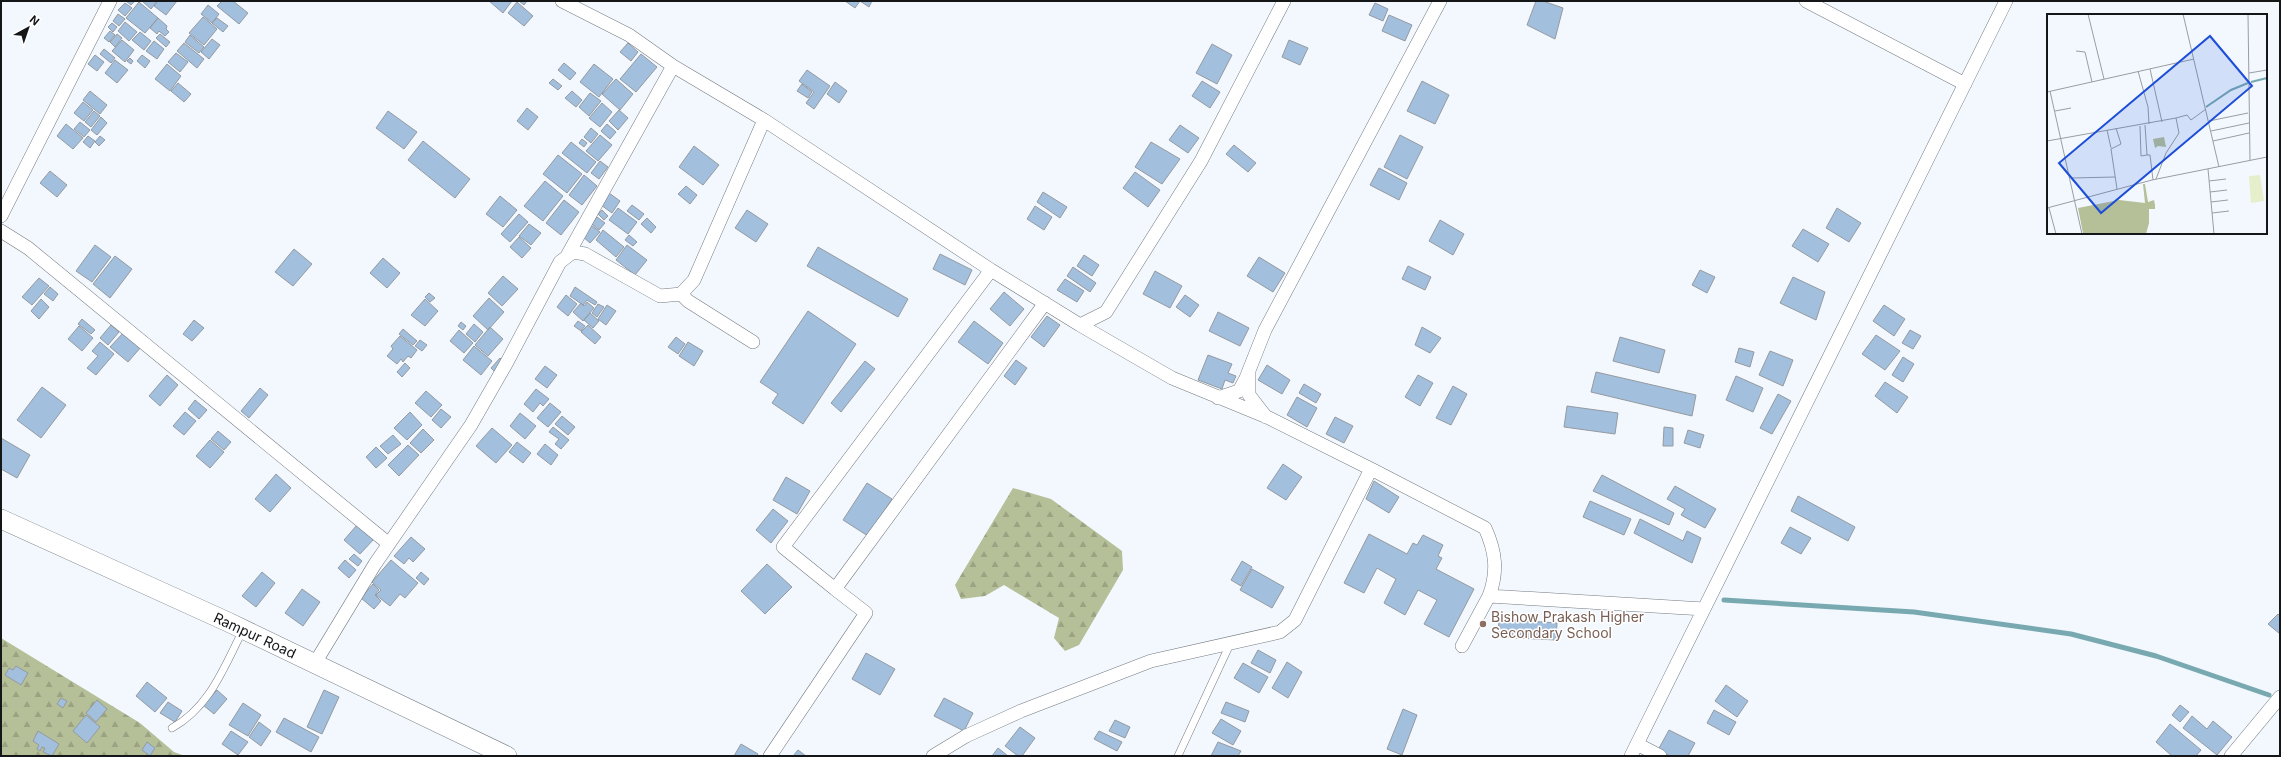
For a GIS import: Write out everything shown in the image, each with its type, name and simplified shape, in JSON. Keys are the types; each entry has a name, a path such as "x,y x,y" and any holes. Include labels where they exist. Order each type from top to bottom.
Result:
{"main road":[{"name":"Rampur Road","path":"1,519 315,662 507,756"}],"street":[{"path":"1,216 110,1"},
{"path":"562,1 629,35 672,66 764,120 991,270 1080,325 1172,378 1266,417 1485,528 1493,546 1495,580 1489,596 1462,646"},
{"path":"1080,325 1106,312 1200,161 1284,1"},
{"path":"1218,398 1238,391 1248,372 1265,330 1440,1"},
{"path":"1806,1 1965,84"},
{"path":"1631,756 2006,1"},
{"path":"567,256 672,66"},
{"path":"315,662 389,544 471,426 560,262 573,252 585,254 660,296 681,294 694,280 764,120"},
{"path":"1,231 28,248 389,544"},
{"path":"770,756 866,613 783,547 991,270"},
{"path":"681,294 688,301 753,342"},
{"path":"835,589 1045,303"},
{"path":"1248,372 1249,395 1266,417"},
{"path":"932,756 966,736 1021,711 1151,661 1280,632 1295,620 1371,469"},
{"path":"1489,596 1704,609"},
{"path":"2231,756 2280,697"},
{"path":"1637,744 1660,756"}],"lane":[{"path":"172,728 191,716 212,692 244,629"},
{"path":"1178,756 1231,642"}],"green space":[{"path":"1013,488 1051,499 1122,551 1123,570 1079,645 1065,651 1054,638 1059,618 1004,585 985,596 961,599 955,585"},
{"path":"1,638 140,723 174,752 185,756 1,756"}],"building":[{"path":"126,1 135,1 131,5"},
{"path":"142,1 157,1 151,9"},
{"path":"158,1 177,1 166,15 154,6"},
{"path":"222,1 233,1 248,13 239,24 217,6"},
{"path":"489,1 512,1 503,13"},
{"path":"519,1 527,1 524,5"},
{"path":"845,1 860,1 855,8"},
{"path":"860,1 872,1 869,7"},
{"path":"1536,1 1543,1 1563,8 1555,39 1527,25"},
{"path":"139,2 158,18 145,33 126,18"},
{"path":"517,2 533,16 524,26 508,13"},
{"path":"125,3 132,8 125,16 118,10"},
{"path":"1375,3 1388,9 1383,21 1369,15"},
{"path":"208,5 219,14 212,23 201,14"},
{"path":"118,14 125,19 119,26 113,21"},
{"path":"1389,15 1412,25 1405,41 1382,31"},
{"path":"203,17 217,29 204,45 189,33"},
{"path":"158,18 167,26 166,29 169,32 165,36 159,31 157,34 150,28"},
{"path":"217,18 228,26 223,32 212,23"},
{"path":"125,22 137,32 129,41 118,31"},
{"path":"112,23 117,27 113,32 108,27"},
{"path":"110,31 115,35 109,42 104,38"},
{"path":"140,32 151,41 144,50 132,40"},
{"path":"117,34 122,38 115,47 110,42"},
{"path":"160,34 170,42 166,47 156,38"},
{"path":"190,35 204,47 199,53 185,42"},
{"path":"212,39 220,45 209,59 201,52"},
{"path":"122,40 134,50 125,62 112,51"},
{"path":"1289,40 1308,48 1300,65 1282,57"},
{"path":"154,41 164,49 157,59 146,51"},
{"path":"184,43 204,59 197,68 177,51"},
{"path":"628,43 638,52 631,61 620,52"},
{"path":"1212,44 1232,55 1217,84 1196,73"},
{"path":"104,49 115,58 111,63 100,54"},
{"path":"176,53 188,62 180,72 168,62"},
{"path":"641,54 657,67 636,92 620,79"},
{"path":"95,55 104,62 97,71 88,64"},
{"path":"142,55 150,61 145,68 137,61"},
{"path":"130,58 133,61 131,64 127,61"},
{"path":"115,60 128,70 117,83 105,73"},
{"path":"564,63 576,73 570,80 558,70"},
{"path":"167,64 181,76 170,91 155,79"},
{"path":"594,64 613,79 599,97 580,82"},
{"path":"807,70 830,86 814,109 806,103 814,92 799,81"},
{"path":"553,79 562,86 558,90 549,83"},
{"path":"616,79 633,94 620,110 602,94"},
{"path":"1202,81 1220,92 1210,108 1192,96"},
{"path":"1422,81 1449,95 1435,124 1407,111"},
{"path":"835,82 847,91 839,103 827,94"},
{"path":"178,83 191,94 184,102 171,91"},
{"path":"802,84 812,92 808,98 797,91"},
{"path":"90,91 107,105 100,114 83,100"},
{"path":"572,91 582,100 576,107 565,98"},
{"path":"590,93 601,101 589,116 579,107"},
{"path":"83,102 93,110 84,121 74,113"},
{"path":"602,103 612,112 600,127 589,118"},
{"path":"527,108 538,117 528,130 517,121"},
{"path":"619,110 628,118 618,130 609,121"},
{"path":"94,111 100,116 91,127 85,122"},
{"path":"388,111 417,132 404,149 376,128"},
{"path":"101,117 107,123 97,135 91,130"},
{"path":"80,122 90,130 84,137 74,129"},
{"path":"66,124 83,138 73,149 57,136"},
{"path":"607,124 616,132 610,139 601,131"},
{"path":"1180,125 1199,138 1188,153 1169,140"},
{"path":"591,128 598,134 591,143 584,137"},
{"path":"600,135 612,145 598,161 586,151"},
{"path":"1400,135 1423,147 1407,179 1384,167"},
{"path":"88,136 95,141 90,148 83,142"},
{"path":"100,136 105,140 99,146 95,142"},
{"path":"582,139 587,143 584,147 579,143"},
{"path":"423,141 470,179 455,198 408,160"},
{"path":"571,142 596,162 587,173 562,153"},
{"path":"1151,142 1180,159 1162,184 1135,167"},
{"path":"1234,145 1256,163 1248,172 1226,154"},
{"path":"694,146 719,165 703,185 679,167"},
{"path":"558,155 582,174 567,193 543,174"},
{"path":"600,161 608,167 599,179 591,173"},
{"path":"1379,168 1407,183 1399,200 1370,185"},
{"path":"50,171 67,185 57,197 40,183"},
{"path":"1135,172 1160,190 1148,207 1123,188"},
{"path":"584,175 597,186 582,205 569,195"},
{"path":"545,181 563,196 543,221 524,206"},
{"path":"686,186 697,195 690,204 678,194"},
{"path":"1043,192 1067,207 1060,218 1037,202"},
{"path":"609,193 620,201 612,213 601,205"},
{"path":"500,196 517,210 503,227 486,214"},
{"path":"564,200 579,212 561,235 546,223"},
{"path":"632,205 644,214 639,220 627,211"},
{"path":"1035,206 1052,217 1044,230 1027,219"},
{"path":"618,208 637,222 628,234 609,220"},
{"path":"1837,208 1861,223 1849,242 1826,228"},
{"path":"602,210 608,216 604,220 598,214"},
{"path":"747,210 768,224 756,242 735,228"},
{"path":"519,214 528,222 510,242 501,234"},
{"path":"597,217 605,223 599,230 592,224"},
{"path":"647,218 656,227 651,233 641,224"},
{"path":"1440,220 1464,234 1453,255 1429,241"},
{"path":"529,224 541,233 531,245 519,236"},
{"path":"591,225 600,232 590,243 582,236"},
{"path":"1803,229 1829,244 1818,262 1792,246"},
{"path":"603,230 624,247 616,257 596,240"},
{"path":"629,235 637,242 633,246 625,240"},
{"path":"519,237 531,248 522,258 510,247"},
{"path":"95,245 111,257 92,282 76,271"},
{"path":"627,245 647,260 635,275 616,260"},
{"path":"818,247 908,299 898,317 807,266"},
{"path":"294,249 312,264 293,286 275,272"},
{"path":"940,254 972,270 965,285 933,269"},
{"path":"1084,255 1099,265 1092,276 1077,266"},
{"path":"115,256 132,269 110,298 93,284"},
{"path":"1259,257 1285,273 1273,292 1247,276"},
{"path":"383,258 400,273 387,288 370,273"},
{"path":"1408,266 1431,277 1425,290 1402,279"},
{"path":"1073,267 1096,283 1090,292 1067,276"},
{"path":"1700,270 1715,277 1707,293 1692,285"},
{"path":"1155,271 1182,286 1170,308 1143,294"},
{"path":"503,276 518,289 502,306 488,293"},
{"path":"1793,277 1825,292 1816,320 1780,303"},
{"path":"39,278 49,286 32,305 22,297"},
{"path":"1065,279 1084,291 1077,302 1057,290"},
{"path":"50,287 58,294 53,301 44,294"},
{"path":"575,287 597,302 595,305 587,300 583,305 570,296"},
{"path":"1004,292 1024,309 1010,326 990,309"},
{"path":"429,293 435,298 430,302 425,297"},
{"path":"566,295 577,304 568,316 557,307"},
{"path":"1185,295 1199,305 1190,317 1176,307"},
{"path":"489,298 504,312 488,330 473,316"},
{"path":"41,299 49,307 39,319 31,311"},
{"path":"425,299 438,311 425,326 411,315"},
{"path":"587,302 594,308 583,321 573,312 581,303 584,306"},
{"path":"598,304 604,307 597,317 592,313"},
{"path":"607,305 616,311 606,325 598,319"},
{"path":"1884,305 1905,319 1894,336 1873,321"},
{"path":"808,311 856,344 803,424 772,403 778,394 760,382"},
{"path":"1218,312 1249,328 1240,346 1209,331"},
{"path":"590,313 599,321 593,328 584,320"},
{"path":"1047,316 1060,325 1044,347 1031,337"},
{"path":"82,319 95,330 91,334 78,324"},
{"path":"194,320 204,328 192,341 183,334"},
{"path":"578,321 585,326 581,331 574,326"},
{"path":"974,321 1003,343 988,364 958,342"},
{"path":"461,322 466,326 463,330 458,326"},
{"path":"474,324 483,332 475,342 466,334"},
{"path":"111,325 119,332 108,345 100,338"},
{"path":"588,325 601,337 595,344 581,332"},
{"path":"79,326 93,338 82,351 68,339"},
{"path":"490,327 503,339 488,356 475,345"},
{"path":"1422,327 1441,338 1430,353 1415,345"},
{"path":"403,329 417,341 413,345 399,334"},
{"path":"459,330 473,343 464,353 450,341"},
{"path":"1910,330 1921,336 1913,349 1902,343"},
{"path":"124,332 141,347 128,362 110,347"},
{"path":"1876,335 1900,351 1885,370 1862,354"},
{"path":"400,336 417,350 411,358 408,356 403,362 401,359 397,364 387,356 393,349 391,346"},
{"path":"676,337 685,344 678,354 668,347"},
{"path":"1620,337 1665,350 1659,373 1613,361"},
{"path":"420,340 427,345 422,351 415,346"},
{"path":"100,342 114,354 96,375 87,368 98,356 92,351"},
{"path":"688,342 703,351 694,366 679,356"},
{"path":"474,346 492,361 481,375 463,360"},
{"path":"1739,348 1754,352 1750,367 1735,362"},
{"path":"1770,351 1793,360 1783,386 1759,375"},
{"path":"1208,355 1232,364 1228,373 1236,376 1233,383 1225,380 1222,389 1198,380"},
{"path":"1903,357 1914,364 1903,382 1892,375"},
{"path":"500,358 505,364 496,373 491,368"},
{"path":"1016,360 1027,368 1015,385 1004,376"},
{"path":"865,361 875,369 841,412 831,403"},
{"path":"405,363 410,368 402,377 397,372"},
{"path":"1267,365 1290,380 1282,394 1258,380"},
{"path":"545,366 557,375 547,388 535,379"},
{"path":"1596,372 1696,395 1692,416 1591,392"},
{"path":"167,375 178,385 160,406 149,396"},
{"path":"1418,375 1433,383 1420,406 1405,397"},
{"path":"1736,376 1763,388 1753,412 1726,400"},
{"path":"1885,382 1908,397 1897,413 1875,396"},
{"path":"1304,384 1321,394 1316,403 1299,393"},
{"path":"1453,386 1467,394 1451,425 1436,418"},
{"path":"42,387 66,405 41,438 17,420"},
{"path":"260,388 268,395 249,418 241,411"},
{"path":"536,389 549,399 543,406 540,403 533,412 524,404"},
{"path":"426,391 442,405 431,417 415,403"},
{"path":"1778,394 1791,401 1772,434 1760,428"},
{"path":"1297,397 1317,408 1307,427 1287,415"},
{"path":"195,400 207,410 199,419 188,409"},
{"path":"550,403 561,412 548,427 537,418"},
{"path":"1567,406 1618,413 1615,434 1564,427"},
{"path":"441,409 451,417 441,428 432,420"},
{"path":"185,412 196,421 184,435 173,426"},
{"path":"410,412 422,425 407,440 394,428"},
{"path":"520,413 536,426 525,439 510,426"},
{"path":"562,416 575,427 568,435 555,424"},
{"path":"1335,417 1353,426 1344,443 1326,434"},
{"path":"553,427 569,440 561,449 555,444 559,439 549,432"},
{"path":"1664,427 1673,428 1673,446 1663,446"},
{"path":"492,428 512,445 496,463 476,446"},
{"path":"423,429 434,440 421,453 410,443"},
{"path":"1688,430 1704,435 1700,448 1684,443"},
{"path":"218,431 231,442 224,450 211,439"},
{"path":"393,435 401,444 388,454 380,446"},
{"path":"1,438 30,455 17,478 1,469"},
{"path":"210,440 224,452 210,468 196,456"},
{"path":"517,442 531,453 523,463 509,452"},
{"path":"545,444 558,455 551,465 537,454"},
{"path":"408,445 419,455 399,476 388,465"},
{"path":"376,447 387,458 376,468 366,457"},
{"path":"1283,464 1302,477 1286,500 1267,488"},
{"path":"276,474 291,488 270,512 255,499"},
{"path":"1602,475 1674,513 1669,525 1593,491"},
{"path":"786,477 810,491 797,514 773,500"},
{"path":"1374,481 1399,497 1389,513 1366,499"},
{"path":"867,483 892,499 868,536 843,520"},
{"path":"1675,486 1716,509 1705,528 1681,515 1685,509 1667,499"},
{"path":"1798,496 1855,527 1848,541 1791,511"},
{"path":"1590,501 1631,519 1624,535 1583,517"},
{"path":"773,509 788,521 771,543 756,530"},
{"path":"1640,519 1683,541 1687,531 1701,538 1692,563 1634,533"},
{"path":"357,525 374,539 360,554 344,540"},
{"path":"1790,527 1811,538 1801,554 1781,543"},
{"path":"1369,534 1407,554 1413,543 1417,545 1423,535 1443,545 1438,556 1442,558 1436,569 1474,589 1449,637 1424,624 1437,600 1418,590 1405,615 1384,603 1396,579 1377,568 1364,593 1344,583"},
{"path":"411,537 425,549 413,562 409,558 404,564 394,556"},
{"path":"354,554 362,561 358,566 349,559"},
{"path":"345,560 356,570 349,578 338,568"},
{"path":"391,560 418,583 405,598 400,594 390,606 376,595 381,590 372,582"},
{"path":"1242,561 1252,567 1241,586 1231,580"},
{"path":"767,564 792,587 765,614 741,591"},
{"path":"1252,569 1284,587 1272,608 1240,590"},
{"path":"262,572 275,583 256,607 242,596"},
{"path":"421,572 429,579 424,585 416,578"},
{"path":"373,584 379,590 375,595 381,601 374,609 361,598"},
{"path":"302,589 320,602 303,626 285,613"},
{"path":"2278,614 2280,616 2280,634 2268,624"},
{"path":"1499,619 1557,623 1556,640 1498,637"},
{"path":"1258,650 1276,660 1270,673 1251,663"},
{"path":"866,653 895,669 880,695 852,679"},
{"path":"1287,662 1302,672 1288,698 1272,688"},
{"path":"1243,663 1268,677 1259,693 1234,678"},
{"path":"16,666 28,673 21,685 5,675 9,668 13,670"},
{"path":"147,682 167,698 155,712 136,696"},
{"path":"1726,685 1748,701 1737,717 1715,701"},
{"path":"217,690 227,699 214,714 203,705"},
{"path":"324,690 339,697 322,734 307,727"},
{"path":"61,698 67,701 63,708 57,704"},
{"path":"944,698 973,713 964,731 934,716"},
{"path":"97,700 107,709 96,722 86,713"},
{"path":"168,702 182,711 175,722 160,713"},
{"path":"1226,702 1249,711 1245,722 1221,713"},
{"path":"243,703 261,715 248,736 229,725"},
{"path":"2180,705 2189,712 2180,722 2172,715"},
{"path":"1403,709 1417,715 1402,755 1387,749"},
{"path":"1714,710 1736,722 1729,735 1707,723"},
{"path":"86,715 100,727 87,743 73,731"},
{"path":"2192,716 2207,729 2213,721 2232,737 2217,755 2183,728"},
{"path":"284,718 319,737 311,752 276,732"},
{"path":"1221,719 1241,731 1233,745 1212,733"},
{"path":"1115,720 1130,727 1125,738 1109,731"},
{"path":"259,722 271,731 261,746 249,737"},
{"path":"2170,724 2201,750 2196,756 2172,756 2156,742"},
{"path":"1020,727 1035,738 1022,756 1018,756 1005,746"},
{"path":"1669,730 1695,743 1688,756 1670,756 1658,750"},
{"path":"38,731 59,744 52,756 43,752 45,748 42,747 40,751 37,749 39,745 33,741"},
{"path":"231,731 248,742 238,755 222,744"},
{"path":"1099,731 1122,742 1117,751 1094,739"},
{"path":"147,742 155,748 150,756 142,750"},
{"path":"1218,742 1241,751 1238,756 1211,756"},
{"path":"741,744 758,754 757,756 734,756"},
{"path":"998,748 1008,756 992,756"},
{"path":"798,750 806,756 793,756"}],"waterway":[{"path":"1724,600 1914,612 2071,634 2156,656 2269,695"}],"place":[{"name":"Bishow Prakash Higher Secondary School","path":"1483,624"}]}
